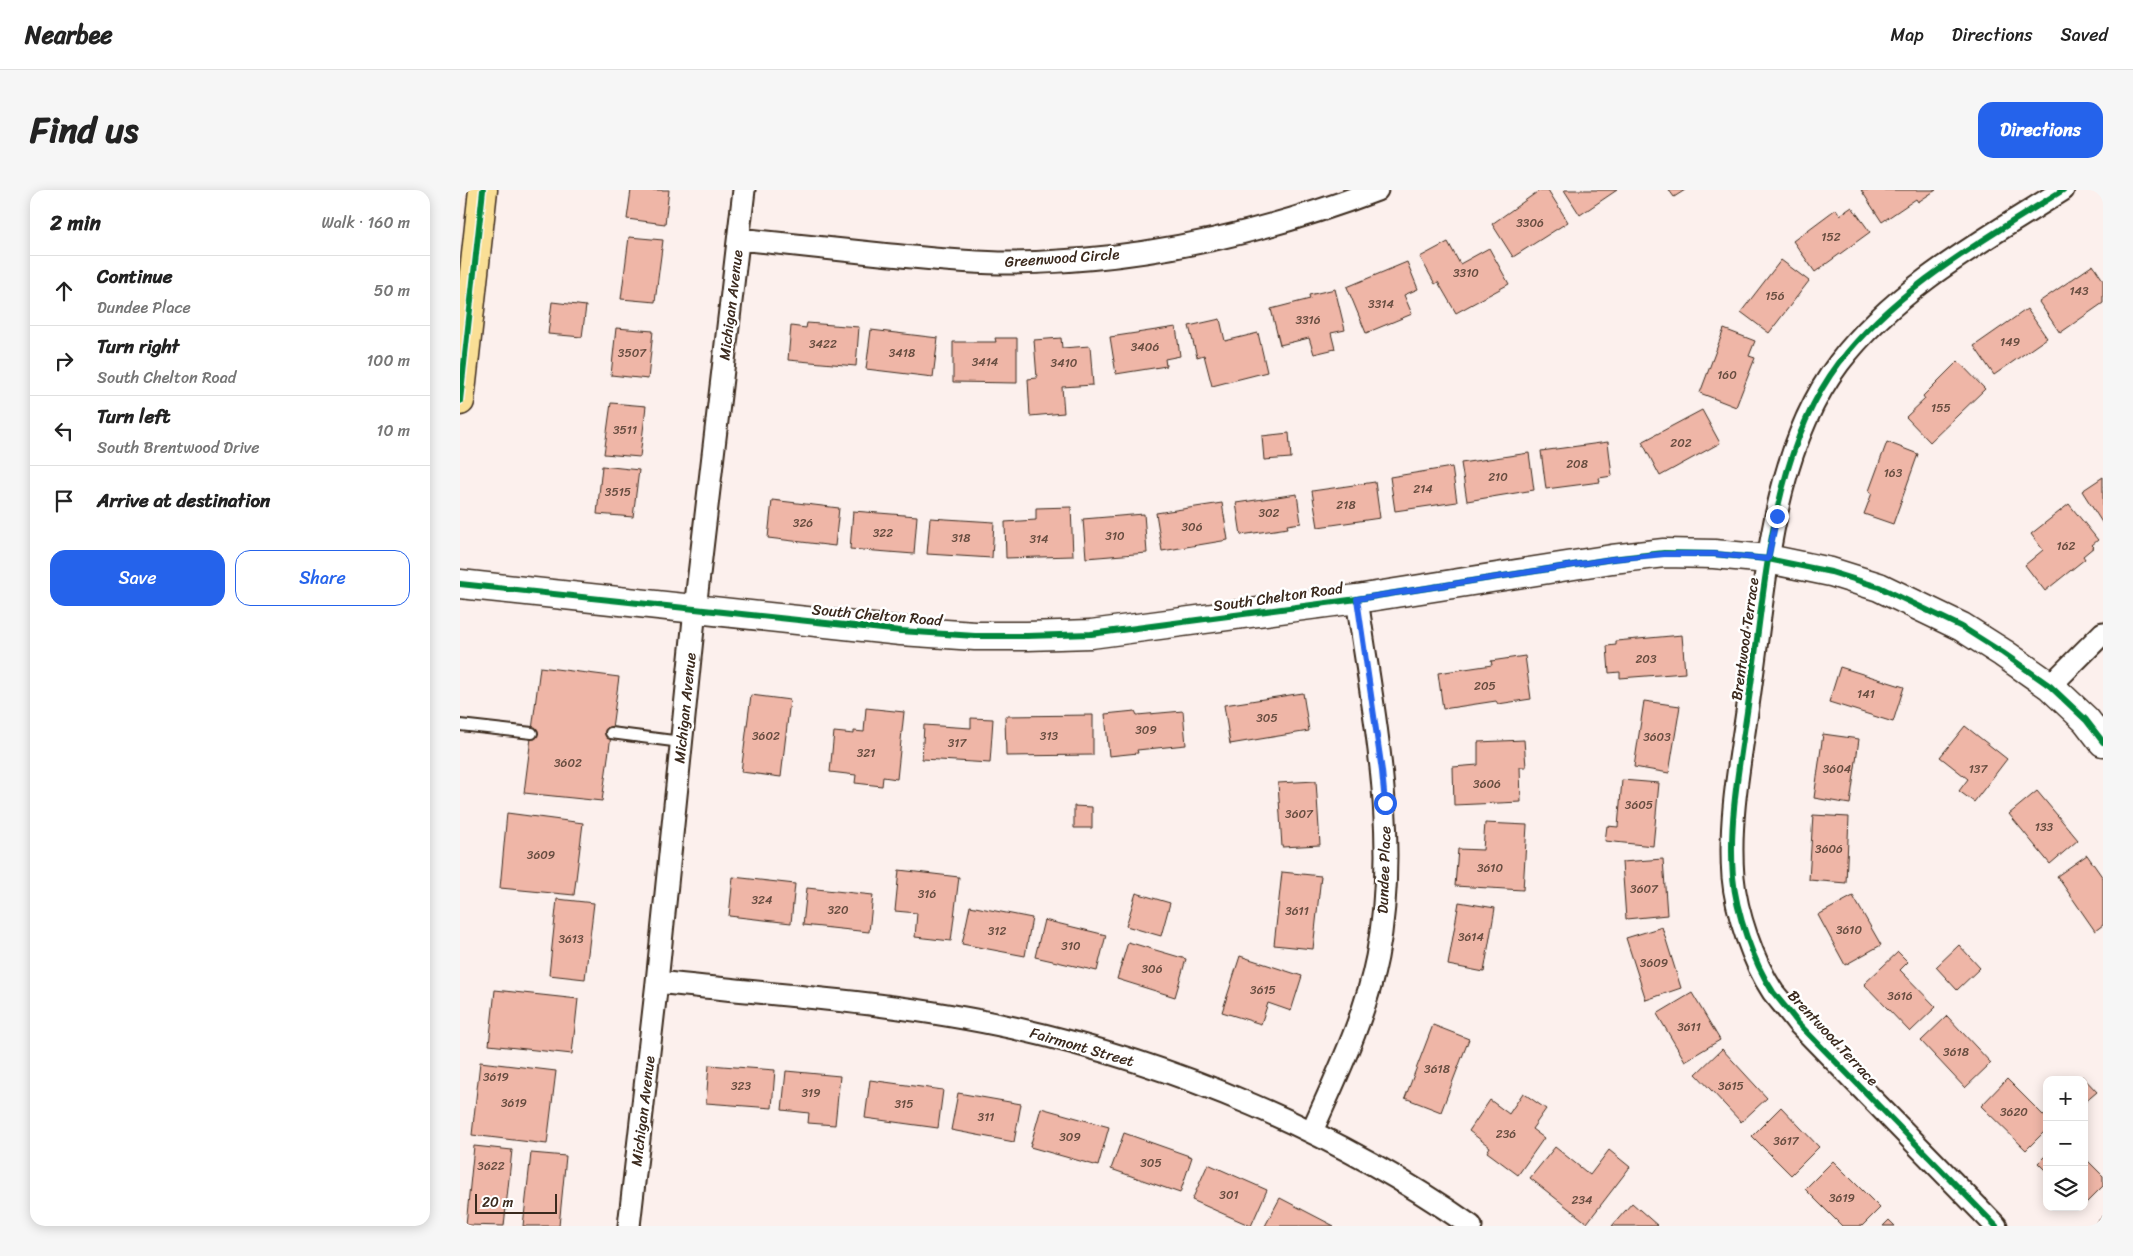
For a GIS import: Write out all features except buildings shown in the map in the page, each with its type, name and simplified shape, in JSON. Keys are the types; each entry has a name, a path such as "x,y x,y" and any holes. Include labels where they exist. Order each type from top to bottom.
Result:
{"main road":[{"path":"460,401 483,190"},
{"name":"South Chelton Road","path":"460,584 900,631 975,636 1027,636 1091,634 1357,599 1612,559 1664,554 1714,554 1768,559 1831,572 1879,587 1962,628 2003,653 2050,686 2086,720 2103,742"}],"street":[{"name":"Michigan Avenue","path":"629,1226 657,982 695,609 744,190"},
{"name":"Greenwood Circle","path":"739,239 953,261 1009,263 1067,261 1198,244 1270,226 1330,208 1377,190"},
{"name":"Brentwood Terrace","path":"1996,1226 1798,1023 1772,990 1750,944 1740,913 1733,878 1733,838 1737,786 1768,559 1794,450 1821,390 1838,364 1886,312 1950,262 2063,190"},
{"name":"Dundee Place","path":"1312,1131 1364,1007 1376,958 1382,916 1387,835 1384,795 1357,599"},
{"path":"2050,686 2103,633"},
{"name":"Fairmont Street","path":"657,982 930,1013 1012,1028 1095,1048 1179,1077 1312,1131 1387,1172 1471,1226"}],"lane":[{"path":"460,725 532,733"},
{"path":"611,733 681,742"}],"cycle path":[{"path":"460,401 483,190"},
{"path":"1996,1226 1798,1023 1773,992 1752,952 1738,906 1733,877 1732,830 1767,564 1775,521 1785,478 1799,437 1816,399 1839,363 1862,336 1914,288 1972,247 2063,190"},
{"path":"460,584 901,631 975,636 1027,636 1091,634 1357,599 1612,559 1664,553 1714,554 1768,559 1831,572 1879,587 1962,627 2050,686 2086,720 2103,742"}],"route":[{"path":"1385,803 1357,599 1612,559 1664,554 1714,554 1768,559 1777,516"}]}
